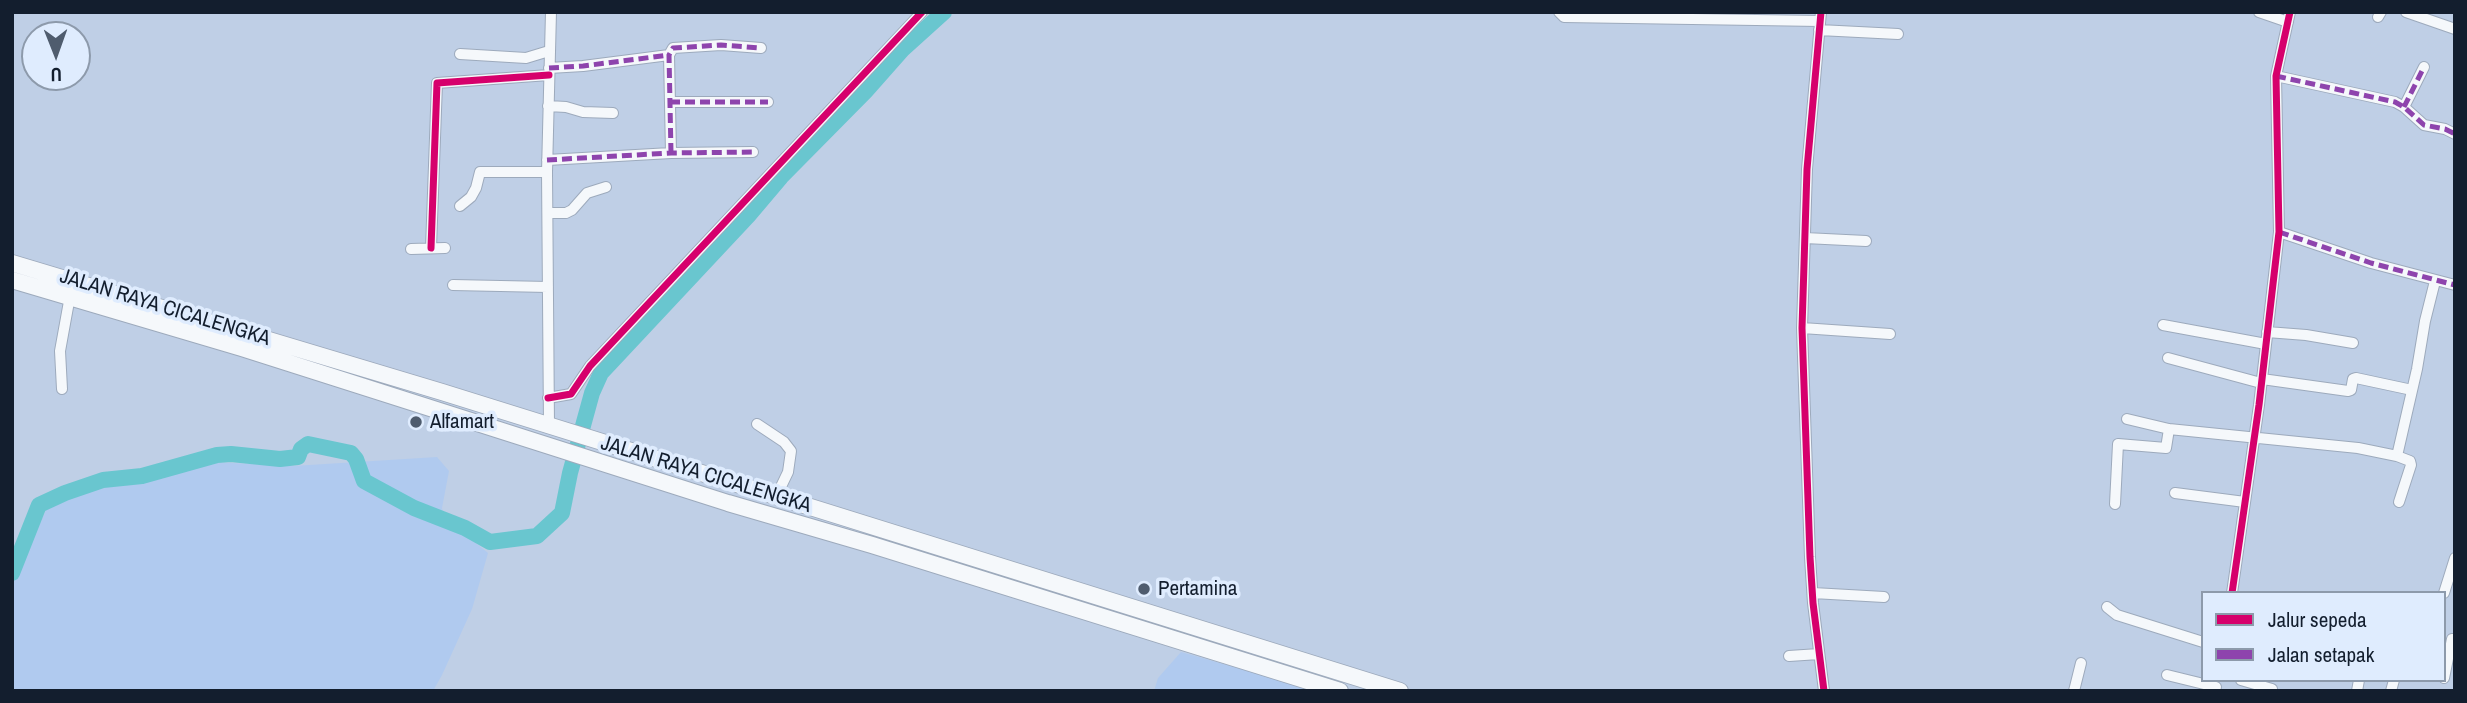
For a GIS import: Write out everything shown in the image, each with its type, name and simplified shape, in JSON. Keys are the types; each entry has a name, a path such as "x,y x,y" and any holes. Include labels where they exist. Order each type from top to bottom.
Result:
{"highway":[{"name":"JALAN RAYA CICALENGKA","path":"12,263 549,426 1400,691"},
{"name":"JALAN RAYA CICALENGKA","path":"12,280 1340,691"}],"street":[{"path":"549,426 547,160 551,12"},
{"path":"548,398 571,394 590,366 922,12"},
{"path":"1559,12 1564,17 1820,21 1898,34"},
{"path":"2232,591 2262,381 2279,232 2276,76 2289,17 2259,12"},
{"path":"2406,12 2426,15 2455,29"},
{"path":"1820,21 1809,134 1802,328 1812,593 1824,691"},
{"path":"671,153 668,55 675,46 761,48"},
{"path":"460,54 526,58 549,51"},
{"path":"431,248 437,83 549,72 668,55"},
{"path":"2404,107 2424,67"},
{"path":"2276,76 2375,97 2404,107 2424,125 2455,134"},
{"path":"670,102 768,102"},
{"path":"548,106 583,112 613,113"},
{"path":"547,160 671,153 753,152"},
{"path":"460,206 471,197 480,172 547,172"},
{"path":"548,213 566,213 587,193 606,187"},
{"path":"2279,232 2371,263 2455,285"},
{"path":"1805,237 1866,241"},
{"path":"411,249 445,248"},
{"path":"2397,456 2435,281"},
{"path":"453,285 548,286"},
{"path":"62,388 60,351 70,296"},
{"path":"2163,325 2266,338 2306,335 2353,343"},
{"path":"1802,328 1890,334"},
{"path":"2168,358 2262,381 2348,391 2351,390 2353,379 2356,379 2412,390"},
{"path":"2127,419 2169,429 2358,448 2397,456 2410,461 2411,464 2399,502"},
{"path":"757,424 785,442 791,451 788,472 776,497"},
{"path":"2115,504 2118,444 2165,448 2169,429"},
{"path":"2175,492 2245,502"},
{"path":"2445,591 2455,558"},
{"path":"1812,593 1884,597"},
{"path":"2107,607 2117,615 2201,641"},
{"path":"2446,666 2450,638"},
{"path":"1789,656 1819,654"},
{"path":"2074,691 2081,663"},
{"path":"2167,675 2217,686"},
{"path":"2248,682 2272,689"}],"shaded area":[{"path":"437,457 449,471 442,508 446,528 471,539 488,553 472,609 433,691 12,691 12,584 46,510 81,494 108,487 137,484 211,462 293,466"},
{"path":"1181,652 1312,691 1154,691 1158,678"}],"waterway":[{"path":"12,573 39,505 65,493 103,480 142,476 217,455 280,459 298,457 301,449 308,444 351,453 364,481 414,508 465,528 490,542 537,536 562,513 592,393 601,373 781,177 865,92 903,49 944,12"}],"marked path":[{"path":"671,153 669,55 673,48 721,45 761,48"},
{"path":"549,68 669,55"},
{"path":"2404,107 2424,67"},
{"path":"2276,76 2395,102 2424,125 2455,134"},
{"path":"670,102 768,102"},
{"path":"547,160 671,153 753,152"},
{"path":"2279,232 2371,263 2455,285"}],"cycle path":[{"path":"548,398 571,394 590,366 922,12"},
{"path":"1821,12 1807,169 1802,328 1810,557 1824,691"},
{"path":"2232,591 2259,405 2279,232 2276,76 2290,12"},
{"path":"431,248 437,83 549,75"}],"place":[{"name":"Alfamart","path":"416,422"},
{"name":"Pertamina","path":"1144,589"}]}
